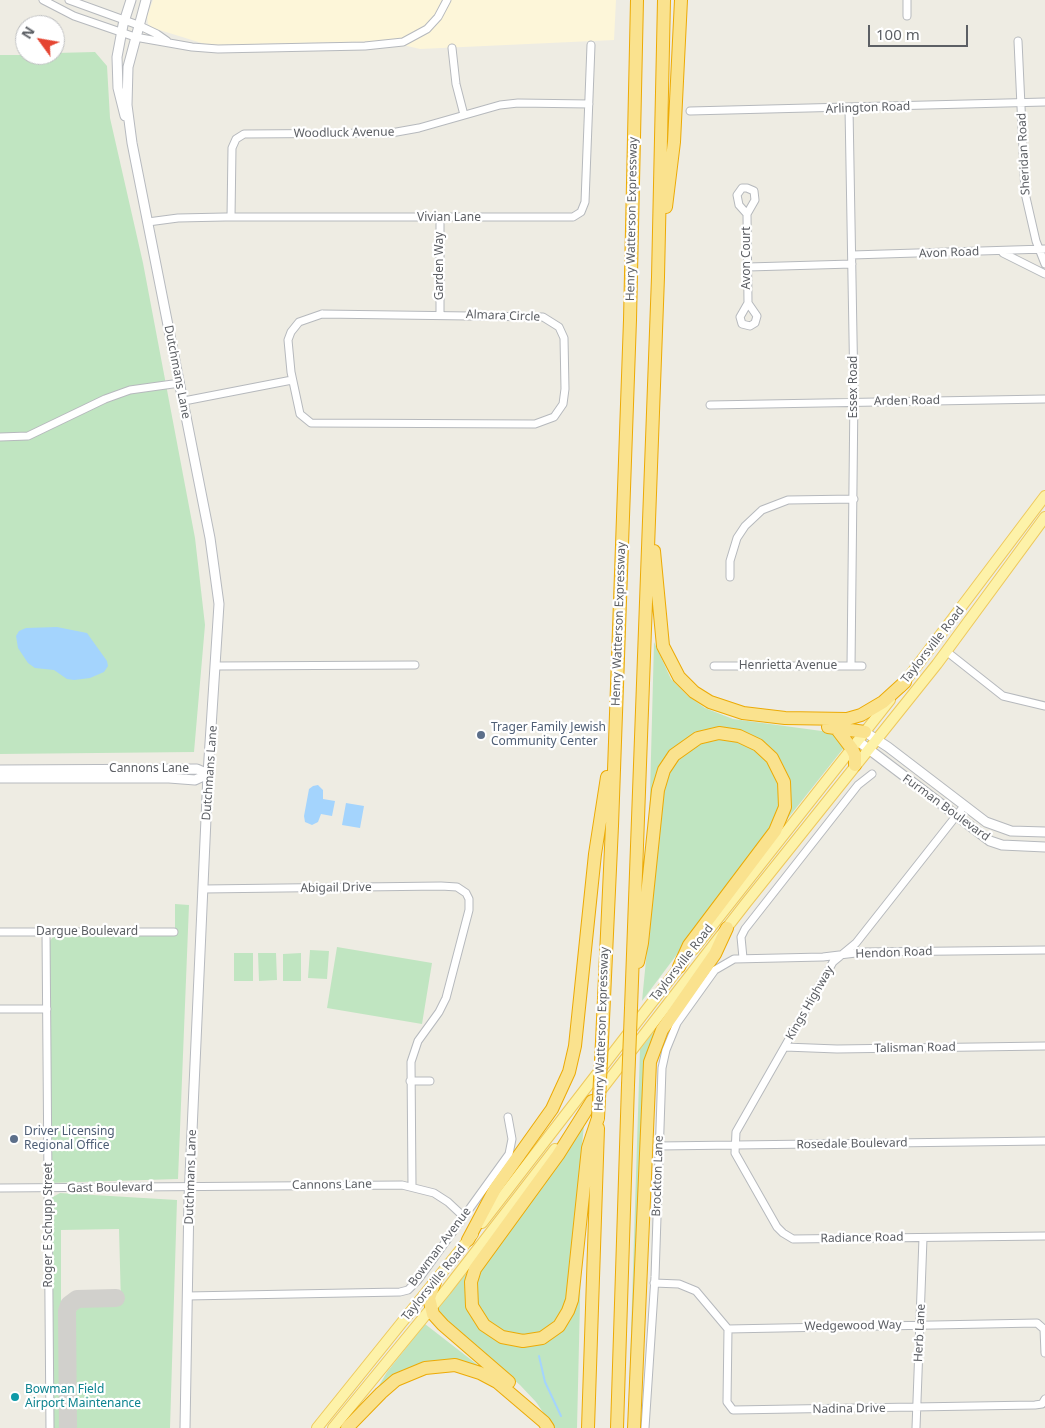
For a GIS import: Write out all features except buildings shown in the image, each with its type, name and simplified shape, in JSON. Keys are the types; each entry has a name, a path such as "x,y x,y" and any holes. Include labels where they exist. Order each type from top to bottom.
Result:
{"highway":[{"name":"Henry Watterson Expressway","path":"588,1428 598,1118 616,718 632,251 637,0"},
{"name":"Henry Watterson Expressway","path":"617,1428 658,277 660,109 664,0"},
{"path":"658,277 674,142 681,0"},
{"path":"650,504 660,633 663,646 674,670 694,692 719,707 743,713 785,718 836,720 854,718 883,702 905,682"},
{"path":"468,1240 495,1189 549,1114 569,1072 577,1030 595,854 616,718"},
{"path":"785,718 812,725 836,728 858,741"},
{"path":"836,728 858,741"},
{"path":"631,1002 642,943 661,776 674,755 692,741 719,733 739,736 758,746 772,758 784,782 782,818 770,839 689,944 679,967"},
{"path":"855,765 858,741"},
{"path":"634,1428 650,1062 662,1030 715,954 727,928"},
{"path":"592,1101 558,1155 475,1269 471,1282 472,1306 484,1325 502,1337 523,1341 542,1338 558,1326 568,1311 572,1300 588,1148 598,1118"},
{"path":"435,1282 429,1298 430,1310 443,1325 523,1395 534,1413"},
{"path":"347,1428 381,1392 396,1380 426,1368 444,1365 454,1365 488,1377 507,1389 548,1428"}],"main road":[{"path":"130,125 123,114 118,88 117,57 124,20 131,0"},
{"path":"130,125 128,67 146,0"},
{"name":"Dutchmans Lane","path":"130,125 219,588 217,666 208,774 190,1187 186,1428"},
{"name":"Taylorsville Road","path":"317,1428 435,1282 679,967 905,682 1045,496"},
{"name":"Taylorsville Road","path":"333,1428 430,1310 727,928 946,651 1045,517"},
{"name":"Furman Boulevard","path":"858,741 876,739 986,822 1003,829 1020,832 1045,832"},
{"name":"Furman Boulevard","path":"858,741 956,817 996,843 1018,847 1045,847"},
{"name":"Cannons Lane","path":"0,770 197,769 208,774"},
{"name":"Cannons Lane","path":"0,778 169,778 195,780 208,774"},
{"path":"329,1428 343,1403 342,1396"}],"street":[{"path":"48,1 69,14 135,37 157,42 218,49 390,44 410,40 427,29 438,17 447,0"},
{"path":"907,0 907,16"},
{"path":"69,14 73,1 138,25 157,34 168,42"},
{"path":"89,22 93,9"},
{"name":"Sheridan Road","path":"1018,41 1025,193 1045,264"},
{"name":"Vivian Lane","path":"148,222 178,218 231,217 440,218 569,217 577,215 585,202 591,45"},
{"path":"452,48 456,84 464,115"},
{"name":"Arlington Road","path":"690,110 849,108 1045,102"},
{"name":"Woodluck Avenue","path":"231,217 232,148 236,139 244,134 391,133 419,128 464,115 518,103 589,104"},
{"name":"Essex Road","path":"849,108 854,402 851,666"},
{"name":"Avon Court","path":"747,214 748,303"},
{"name":"Garden Way","path":"440,218 440,314"},
{"name":"Avon Road","path":"852,255 1000,252 1042,249"},
{"path":"1000,252 1045,274"},
{"path":"748,267 852,264"},
{"name":"Almara Circle","path":"329,314 440,314 531,315 543,317 555,323 562,333 565,344 565,396 557,414 546,422 535,424 311,424 300,414 292,380 288,340 295,325 304,319 329,314"},
{"path":"184,401 292,380"},
{"path":"0,437 28,436 105,399 130,390 180,383"},
{"name":"Arden Road","path":"710,405 1045,399"},
{"path":"730,577 730,561 737,538 745,526 762,510 788,500 854,499"},
{"path":"946,651 1004,696 1045,706"},
{"path":"217,666 415,665"},
{"name":"Henrietta Avenue","path":"714,666 862,666"},
{"path":"743,958 741,937 745,929 858,785 872,774"},
{"name":"Kings Highway","path":"735,1144 736,1132 833,962 843,956 856,943 964,806"},
{"name":"Abigail Drive","path":"204,889 442,886 457,887 466,893 470,903 469,910 448,990 439,1012 415,1048 410,1081"},
{"name":"Dargue Boulevard","path":"0,932 174,932"},
{"name":"Roger E Schupp Street","path":"46,932 50,1428"},
{"name":"Hendon Road","path":"743,958 843,956 864,952 1045,950"},
{"name":"Brockton Lane","path":"645,1428 654,1283 662,1068 673,1031 715,970 725,962 743,958"},
{"path":"0,1009 47,1008"},
{"name":"Talisman Road","path":"785,1047 837,1049 1045,1046"},
{"path":"412,1186 410,1081 430,1081"},
{"name":"Bowman Avenue","path":"187,1296 400,1292 413,1286 509,1154 512,1134 508,1117"},
{"name":"Rosedale Boulevard","path":"659,1146 1045,1141"},
{"name":"Radiance Road","path":"735,1144 736,1157 777,1227 788,1237 800,1239 1045,1236"},
{"name":"Cannons Lane","path":"190,1187 412,1186 426,1189 442,1197 464,1217"},
{"name":"Gast Boulevard","path":"0,1188 190,1187"},
{"name":"Herb Lane","path":"916,1428 923,1238"},
{"path":"654,1283 679,1284 696,1291 728,1329"},
{"name":"Wedgewood Way","path":"728,1329 1037,1324 1044,1329 1045,1353"},
{"name":"Nadina Drive","path":"728,1329 727,1402 733,1410 1035,1405 1042,1404 1045,1399"}],"shaded area":[{"path":"153,0 616,0 614,40 420,49 386,41 208,45 153,28 148,24 147,16"}],"green space":[{"path":"95,52 107,66 110,118 143,263 195,538 205,625 194,752 0,754 0,55 15,55 15,65 65,65 65,53"},
{"path":"654,642 671,679 688,696 705,708 733,719 829,732 846,745 785,822 788,788 745,734 675,748 649,832"},
{"path":"727,738 753,747 768,761 778,782 780,805 771,829 642,1001 663,786 673,762 702,741"},
{"path":"175,904 189,905 178,1179 48,1183 49,942 56,933 175,932"},
{"path":"337,947 432,963 422,1024 327,1008"},
{"path":"310,950 329,951 327,979 308,978"},
{"path":"234,953 253,953 253,981 234,981"},
{"path":"258,953 276,953 277,980 259,981"},
{"path":"301,953 301,981 283,981 283,954"},
{"path":"660,1024 657,1030 628,1428 640,1049"},
{"path":"584,1125 566,1303 557,1321 539,1334 510,1336 486,1321 475,1298 478,1272"},
{"path":"60,1193 177,1200 170,1428 73,1428 72,1315 82,1304 121,1304 119,1229 61,1230 61,1428 52,1428 51,1198"},
{"path":"581,1259 577,1428 554,1428 536,1402 520,1385 435,1312 465,1274 468,1276 466,1287 493,1338 556,1333"},
{"path":"425,1324 483,1369 459,1363 377,1389 387,1372"}],"water":[{"path":"57,627 87,633 107,661 108,666 104,672 90,678 74,680 67,679 54,670 35,668 28,663 18,648 16,636 19,631 26,628"},
{"path":"318,785 323,790 323,799 335,801 332,816 321,814 318,822 312,825 305,822 304,816 309,789"},
{"path":"346,803 364,806 360,828 342,825"}],"waterway":[{"path":"539,1356 545,1382 561,1416"}],"taxiway":[{"path":"68,1428 67,1311 69,1305 77,1299 116,1298"}],"place":[{"name":"Trager Family Jewish Community Center","path":"481,735"},
{"name":"Driver Licensing Regional Office","path":"14,1139"},
{"name":"Bowman Field Airport Maintenance","path":"15,1397"}]}
